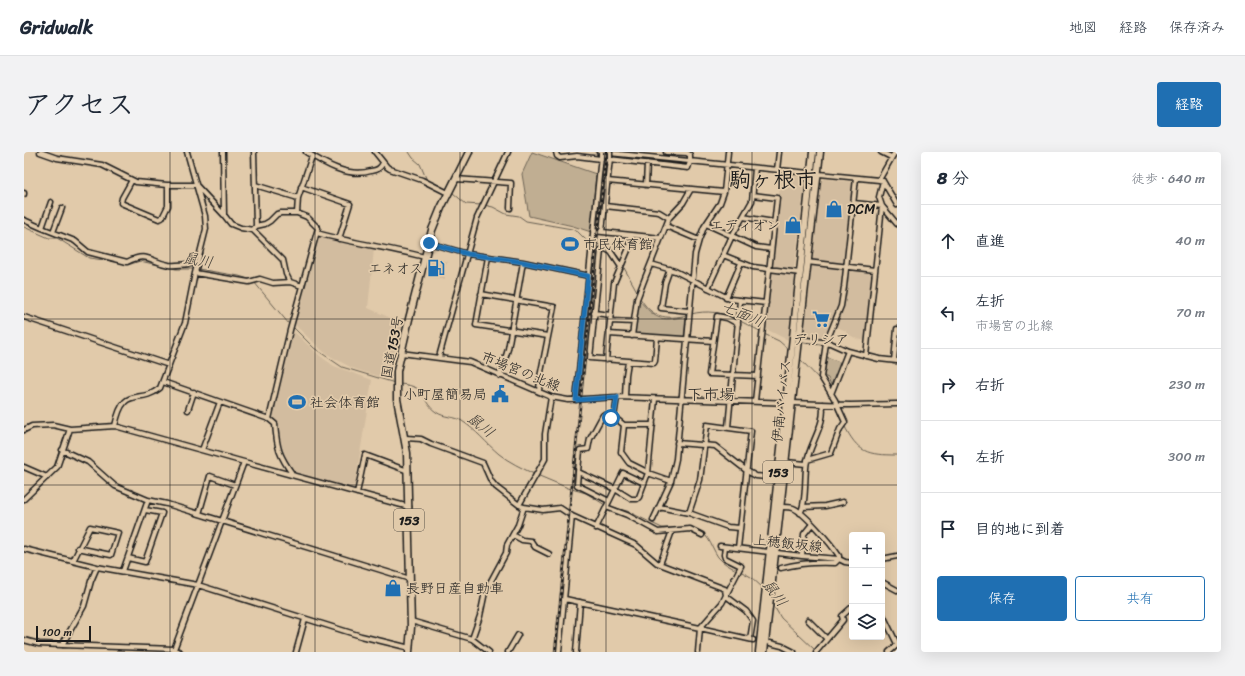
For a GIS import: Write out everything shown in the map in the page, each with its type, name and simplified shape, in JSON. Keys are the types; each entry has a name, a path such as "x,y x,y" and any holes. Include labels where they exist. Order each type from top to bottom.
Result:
{"highway":[{"name":"国道153号","path":"409,650 411,622 408,471 406,438 397,398 397,379 401,353 436,219 469,152"},
{"name":"伊南バイパス","path":"772,553 781,507 793,404 815,174 813,152"},
{"name":"伊南バイパス","path":"759,652 769,586 777,478 800,272 815,174 820,152"},
{"name":"伊南バイパス","path":"764,652 766,611"}],"street":[{"path":"40,152 57,158 102,165 136,182 168,185 196,185 233,225 255,228 270,221 277,214 297,212 306,217 318,228 292,322 269,419"},
{"path":"115,426 117,414 123,402 155,392 160,388 185,323 206,229 205,216 187,152"},
{"path":"223,152 224,215"},
{"path":"254,152 255,228 283,260 286,274 290,282"},
{"path":"306,152 344,171 357,174 363,174 379,169 383,163"},
{"path":"375,152 383,163 390,169 422,180 448,192"},
{"path":"439,357 477,218 508,152"},
{"path":"556,152 557,156 560,158 600,155 727,165 881,180"},
{"path":"602,232 610,152"},
{"path":"610,159 686,169 688,168 690,155 687,153 666,152"},
{"path":"654,520 671,481 676,459 695,254 706,224 720,203 724,192 728,152"},
{"path":"777,170 779,152"},
{"path":"881,152 891,157"},
{"path":"895,152 891,157 881,180 879,197 882,206 897,224"},
{"path":"576,400 600,155"},
{"path":"297,212 298,198 312,156"},
{"path":"646,185 648,163"},
{"path":"708,288 732,236 752,201 755,168"},
{"path":"456,178 511,183 510,208"},
{"path":"786,462 806,462 831,453 845,422 821,377 826,343 840,306 844,287 856,178"},
{"path":"132,180 122,198 121,203 159,218 162,218 168,206 168,185"},
{"path":"881,180 897,205"},
{"path":"607,181 724,192"},
{"path":"255,185 298,198"},
{"path":"301,187 350,204 339,239"},
{"path":"632,336 638,298 669,218 683,203 691,189"},
{"path":"753,195 777,198 755,402"},
{"path":"42,228 51,202"},
{"path":"854,203 882,206"},
{"path":"605,206 659,212 669,218"},
{"path":"866,356 882,206"},
{"path":"54,232 62,208"},
{"path":"743,217 774,222"},
{"path":"24,220 75,241 88,252 127,262 137,257 147,257 169,265 196,269 250,281 260,279 273,283 290,282 302,286"},
{"path":"706,224 756,247 771,249"},
{"path":"666,226 699,240"},
{"path":"593,231 661,238"},
{"path":"317,233 425,257"},
{"path":"606,360 614,284 629,248 630,234"},
{"path":"429,243 468,254 523,262 588,276"},
{"path":"621,267 611,252 604,248 601,250 590,358 654,363 657,338"},
{"path":"723,255 754,267 800,272"},
{"path":"488,257 476,325 548,336"},
{"path":"500,376 508,348 523,262"},
{"path":"807,262 875,270"},
{"path":"726,298 741,263"},
{"path":"651,264 670,270 726,298 766,303"},
{"path":"670,270 665,283 661,308 689,312"},
{"path":"481,294 554,307 540,377 539,392"},
{"path":"728,427 740,300"},
{"path":"594,314 611,315"},
{"path":"738,321 717,316 710,374 758,376"},
{"path":"24,317 169,365"},
{"path":"610,321 634,322"},
{"path":"799,339 835,345 848,351 866,356 895,361 897,330"},
{"path":"609,334 713,342"},
{"path":"831,394 848,351"},
{"name":"市場宮の北線","path":"401,353 470,362 551,397 568,400 617,397 731,400 793,404 897,404"},
{"path":"625,398 628,362"},
{"path":"163,382 269,419 275,424 277,446 283,460 294,476"},
{"path":"188,410 194,392"},
{"path":"519,505 545,459 546,434 551,397"},
{"path":"614,417 617,397"},
{"path":"578,472 615,489 631,499 637,499 648,473 655,399"},
{"path":"202,450 220,402"},
{"path":"800,513 803,507 806,462 823,414 822,404"},
{"path":"609,502 577,485 580,450 588,449 590,439 603,415 607,418 614,417 624,425 653,425"},
{"path":"24,430 32,426 53,425 70,429 115,426 409,507"},
{"path":"624,425 621,452 628,463 648,473 671,481"},
{"path":"689,513 700,480 707,425 752,431 738,548"},
{"path":"24,499 57,467 70,429"},
{"path":"406,438 421,439 483,463 491,481 496,487 519,505 542,510 560,508 596,528 636,545 657,563 725,589 726,596 746,611 753,621 752,639 565,599"},
{"path":"677,443 715,446 747,471 756,476 777,478"},
{"path":"62,450 88,462 115,486 148,500 199,514 410,579"},
{"path":"357,493 365,455 408,471"},
{"path":"174,651 244,462"},
{"path":"24,467 47,477"},
{"path":"596,528 623,472 644,483"},
{"path":"199,514 210,476 235,485"},
{"path":"123,571 148,500"},
{"path":"803,507 825,506 843,502"},
{"path":"472,639 480,616 485,592 506,553 524,507"},
{"path":"606,507 627,515 658,532 690,529 702,535"},
{"path":"659,507 689,513 728,527 740,528"},
{"path":"781,507 794,508 800,513 812,524 839,556 839,559 835,563 816,562 781,568"},
{"path":"128,558 145,562 162,513 145,510"},
{"path":"559,652 572,516"},
{"path":"802,556 804,534 812,524"},
{"path":"73,561 78,548 90,527 118,533 111,555 78,548"},
{"path":"660,564 672,531"},
{"path":"513,535 522,540 531,541 535,547 549,554"},
{"name":"上穂飯坂線","path":"720,546 772,553 839,559 849,563"},
{"path":"698,652 700,628 722,603 741,566 725,558 725,547"},
{"path":"24,548 97,567 198,585 409,650"},
{"path":"885,558 897,556"},
{"path":"62,645 84,606 91,581 97,567"},
{"path":"885,584 897,590"},
{"path":"576,652 580,602"},
{"path":"816,652 843,620 842,616 849,610"},
{"path":"296,652 305,619"},
{"path":"885,619 897,644 889,652"},
{"path":"808,620 827,638"},
{"path":"411,622 472,639 489,652"},
{"path":"508,652 518,635"},
{"path":"24,640 39,644 180,652"},
{"path":"770,643 782,646 794,652"}],"shaded area":[{"path":"532,152 596,174 591,232 573,226 529,216 522,174"},
{"path":"781,175 802,177 805,182 794,270 771,267"},
{"name":"DCM","path":"824,179 854,182 845,264 812,261 821,181"},
{"path":"319,236 374,249 368,308 404,324 395,359 393,381 352,368 332,357 324,352 294,324 302,286 316,240"},
{"name":"エネオス","path":"430,257 449,262 446,263 445,267 445,280 425,275"},
{"path":"812,264 844,268 839,305 825,340 823,341 803,338"},
{"path":"848,268 873,272 866,341 857,339 846,333 846,331 835,326 843,306"},
{"path":"771,271 794,273 795,275 788,340 764,328"},
{"path":"639,300 654,315 664,319 686,316 684,337 635,335 634,333"},
{"path":"292,330 320,356 334,366 372,380 354,490 293,473 278,446 276,422 271,416"},
{"path":"827,357 842,363 832,387 828,378 824,376"}],"waterway":[{"name":"七面川","path":"409,152 420,164 426,178"},
{"name":"七面川","path":"435,183 444,188"},
{"name":"七面川","path":"453,193 466,204 481,205"},
{"name":"七面川","path":"484,205 493,207 506,214 519,216 526,221 572,229 578,232 590,244"},
{"name":"鼠川","path":"24,227 49,238 57,238 89,258 119,262"},
{"name":"七面川","path":"593,244 610,248 621,261"},
{"name":"鼠川","path":"122,263 128,265 140,261 176,269 195,269"},
{"name":"七面川","path":"623,266 638,293"},
{"name":"鼠川","path":"198,269 239,276 252,280"},
{"name":"鼠川","path":"254,282 289,324"},
{"name":"七面川","path":"639,296 648,309 659,316 680,317 688,315"},
{"name":"七面川","path":"691,314 714,312 737,319"},
{"name":"七面川","path":"740,321 762,332"},
{"name":"鼠川","path":"293,327 314,348 342,367 395,383"},
{"name":"七面川","path":"764,334 779,341 788,349"},
{"name":"七面川","path":"800,359 822,382 831,399"},
{"name":"鼠川","path":"400,384 416,388 423,394 427,403 436,412 462,421 472,428 503,457 534,474"},
{"name":"七面川","path":"836,409 842,422"},
{"name":"七面川","path":"844,425 854,442 864,450 871,453 897,455"},
{"name":"鼠川","path":"537,475 568,488 586,493 605,505"},
{"name":"鼠川","path":"612,507 627,511 662,528 684,528"},
{"name":"鼠川","path":"693,528 706,536 720,559 727,565 737,570"},
{"name":"鼠川","path":"740,571 751,577 763,588"},
{"name":"鼠川","path":"772,603 781,618 815,650"}],"railway":[{"path":"555,652 606,152"}],"place":[{"name":"DCM","path":"834,209"},
{"name":"エディオン","path":"793,225"},
{"name":"市民体育館","path":"570,244"},
{"name":"エネオス","path":"436,268"},
{"name":"デリシア","path":"821,319"},
{"name":"小町屋簡易局","path":"500,394"},
{"name":"社会体育館","path":"297,402"},
{"name":"長野日産自動車","path":"393,588"}],"district":[{"name":"駒ヶ根市","path":"773,179"},
{"name":"下市場","path":"711,394"}],"route":[{"path":"429,243 468,254 523,262 588,276 576,400 617,397 614,417 611,418"}]}
